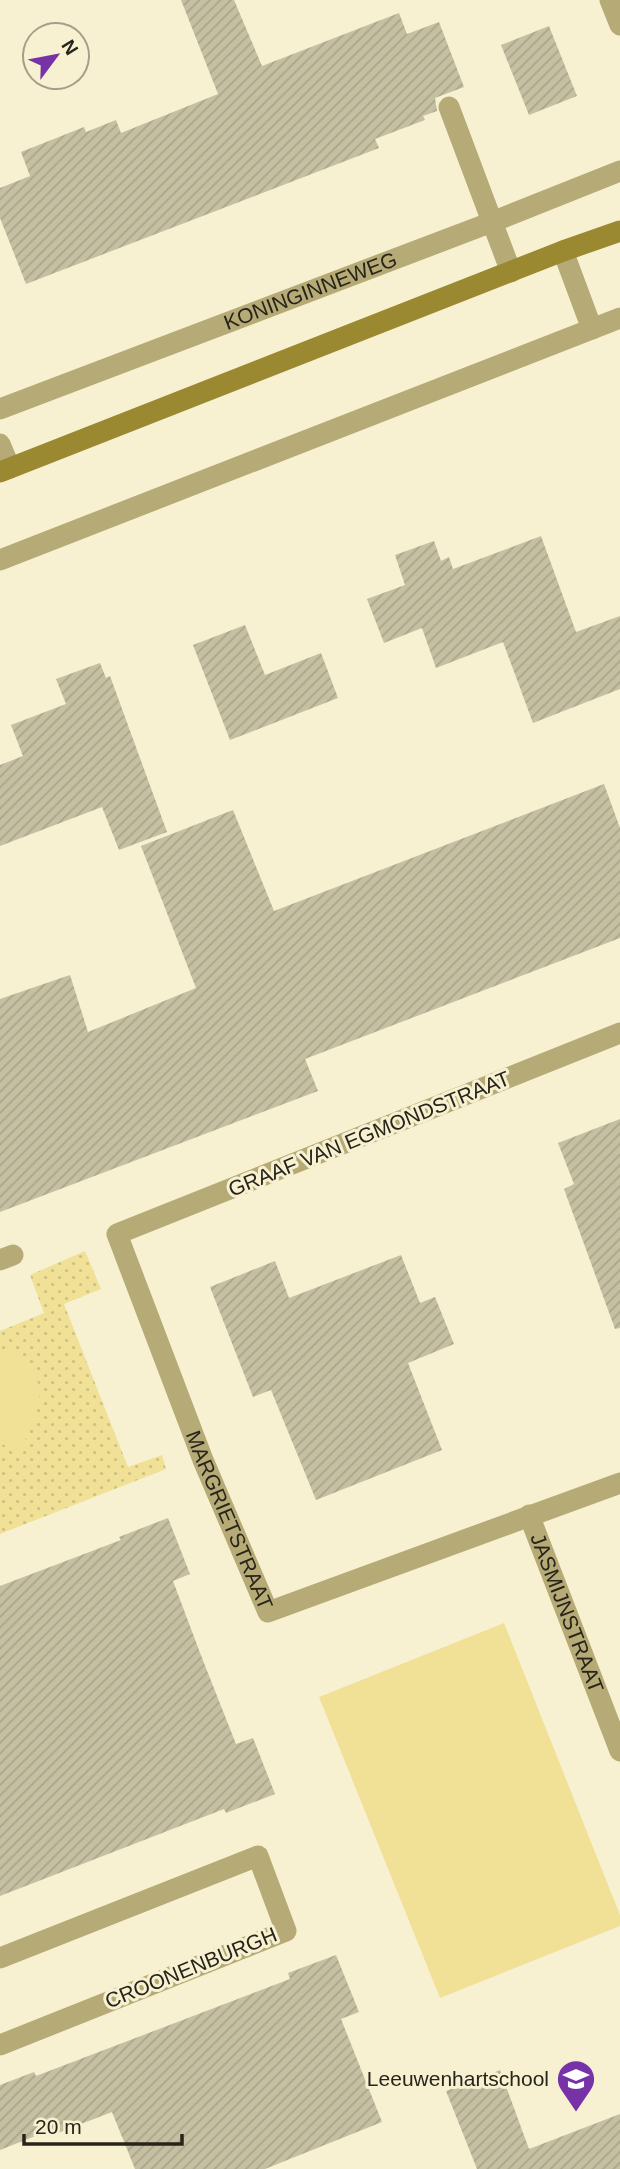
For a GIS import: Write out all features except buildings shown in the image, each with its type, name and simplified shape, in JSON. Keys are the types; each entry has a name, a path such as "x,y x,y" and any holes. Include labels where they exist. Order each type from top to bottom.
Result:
{"main road":[{"path":"5,470 620,231"}],"street":[{"path":"610,0 620,25"},
{"path":"449,107 511,272"},
{"name":"KONINGINNEWEG","path":"0,409 620,171"},
{"path":"563,251 592,329"},
{"path":"0,560 620,318"},
{"path":"0,444 5,470"},
{"name":"GRAAF VAN EGMONDSTRAAT","path":"117,1234 620,1034"},
{"name":"MARGRIETSTRAAT","path":"117,1234 202,1460 268,1612 620,1483"},
{"name":"JASMIJNSTRAAT","path":"529,1515 620,1751"},
{"name":"CROONENBURGH","path":"0,1958 258,1856 286,1931 0,2045"}],"shaded area":[{"path":"85,1251 101,1289 64,1304 128,1467 162,1455 166,1469 0,1534 0,1331 44,1313 30,1275"},
{"path":"7,1350 32,1371 39,1387 38,1407 20,1449 0,1444 0,1355"},
{"path":"504,1623 620,1915 620,1926 440,1998 319,1697"}],"place":[{"name":"Leeuwenhartschool","path":"576,2113"}]}
